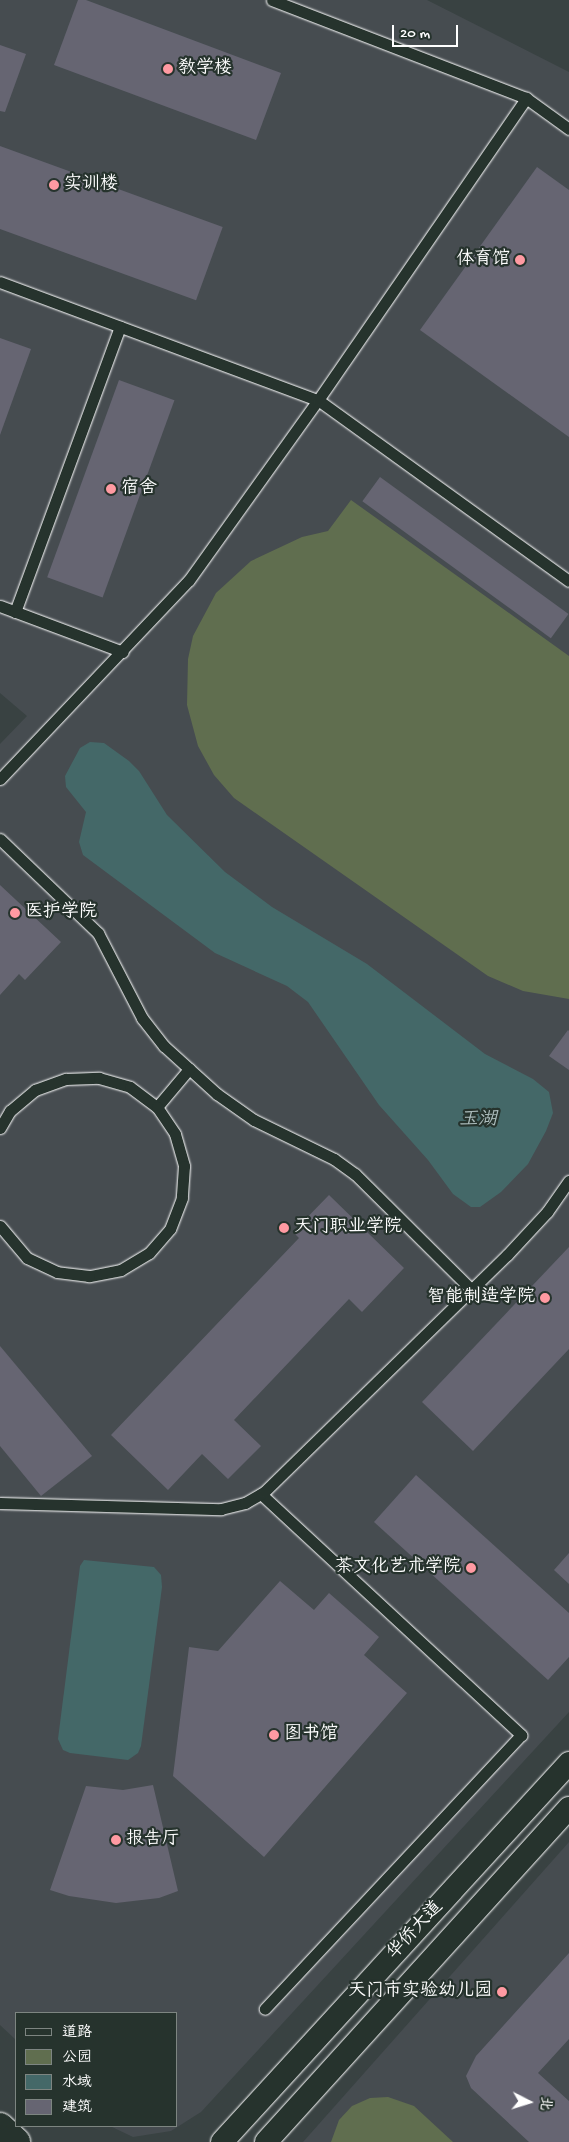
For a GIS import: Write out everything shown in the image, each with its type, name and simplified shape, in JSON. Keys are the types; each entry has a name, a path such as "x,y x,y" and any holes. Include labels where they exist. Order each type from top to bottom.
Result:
{"main road":[{"path":"0,2127 16,2142"}],"street":[{"name":"华侨大道","path":"222,2142 569,1764"},
{"name":"华侨大道","path":"266,2142 569,1808"}],"lane":[{"path":"272,0 526,98 569,129"},
{"path":"0,779 123,652 189,580 318,400 526,98"},
{"path":"0,282 318,400 569,581"},
{"path":"15,612 120,327"},
{"path":"0,606 123,652"},
{"path":"0,839 92,927 108,950 142,1018 164,1046 189,1069 254,1120 334,1159 355,1174 472,1290"},
{"path":"157,1107 189,1069"},
{"path":"0,1128 10,1111 35,1090 66,1079 99,1078 130,1087 157,1107 175,1134 184,1166 182,1198 170,1229 149,1254 121,1270 89,1276 57,1272 27,1258 0,1226"},
{"path":"0,1503 221,1509 245,1503 261,1494 472,1290 547,1212 569,1181"},
{"path":"261,1494 521,1735 264,2008"}],"shaded area":[{"name":"天门职业学院","path":"0,0 427,0 569,72 569,1712 201,2112 178,2127 178,2012 15,2012 15,2039 0,2025 0,744 27,716 0,693"},
{"name":"天门市实验幼儿园","path":"569,1842 569,2142 303,2142"},
{"name":"天门职业学院","path":"112,2127 177,2127 171,2131 133,2137"}],"green space":[{"path":"351,500 569,656 569,999 523,991 488,976 234,798 214,775 198,746 187,705 188,659 193,636 216,593 251,561 302,537 328,531"},
{"path":"388,2097 414,2106 453,2142 331,2142 339,2120 352,2106 370,2098"}],"water":[{"name":"玉湖","path":"90,742 104,743 129,761 139,771 167,815 225,872 272,907 367,964 485,1054 533,1079 549,1092 553,1113 546,1131 528,1164 501,1192 480,1207 471,1207 453,1194 428,1160 379,1105 308,1002 287,986 215,953 83,855 79,842 86,812 66,787 65,776 80,748"},
{"path":"84,1560 154,1567 161,1575 162,1587 141,1746 138,1753 128,1760 70,1753 63,1750 58,1739 80,1566"}],"building":[{"name":"教学楼","path":"78,0 86,0 281,73 256,140 54,65"},
{"path":"0,45 26,54 5,112 0,111"},
{"name":"实训楼","path":"0,146 223,227 196,300 0,229"},
{"name":"体育馆","path":"537,167 569,190 569,437 420,330"},
{"path":"0,338 31,349 0,435"},
{"name":"宿舍","path":"119,380 174,400 103,598 47,577"},
{"path":"380,477 569,614 551,638 362,501"},
{"name":"医护学院","path":"0,885 61,942 25,980 19,974 0,995"},
{"path":"569,1031 569,1070 549,1056"},
{"path":"329,1195 404,1268 362,1312 349,1299 234,1420 261,1446 228,1479 202,1454 168,1490 111,1435 299,1238 293,1232"},
{"name":"智能制造学院","path":"569,1247 569,1349 473,1451 422,1402"},
{"path":"0,1346 92,1456 41,1496 0,1446"},
{"name":"茶文化艺术学院","path":"416,1475 569,1613 569,1657 548,1680 374,1522"},
{"path":"569,1553 569,1584 554,1570"},
{"name":"图书馆","path":"280,1581 314,1610 329,1593 379,1637 364,1655 407,1693 264,1857 173,1776 189,1647 218,1651"},
{"name":"报告厅","path":"153,1785 178,1891 159,1898 116,1903 69,1896 50,1890 86,1786 123,1790"},
{"path":"569,1953 569,2039 538,2073 569,2101 569,2142 529,2142 471,2088 466,2076 476,2056"}],"place":[{"name":"教学楼","path":"168,69"},
{"name":"实训楼","path":"54,185"},
{"name":"体育馆","path":"520,260"},
{"name":"宿舍","path":"111,489"},
{"name":"医护学院","path":"15,913"},
{"name":"天门职业学院","path":"284,1228"},
{"name":"智能制造学院","path":"545,1298"},
{"name":"茶文化艺术学院","path":"471,1568"},
{"name":"图书馆","path":"274,1735"},
{"name":"报告厅","path":"116,1840"},
{"name":"天门市实验幼儿园","path":"502,1992"}]}
